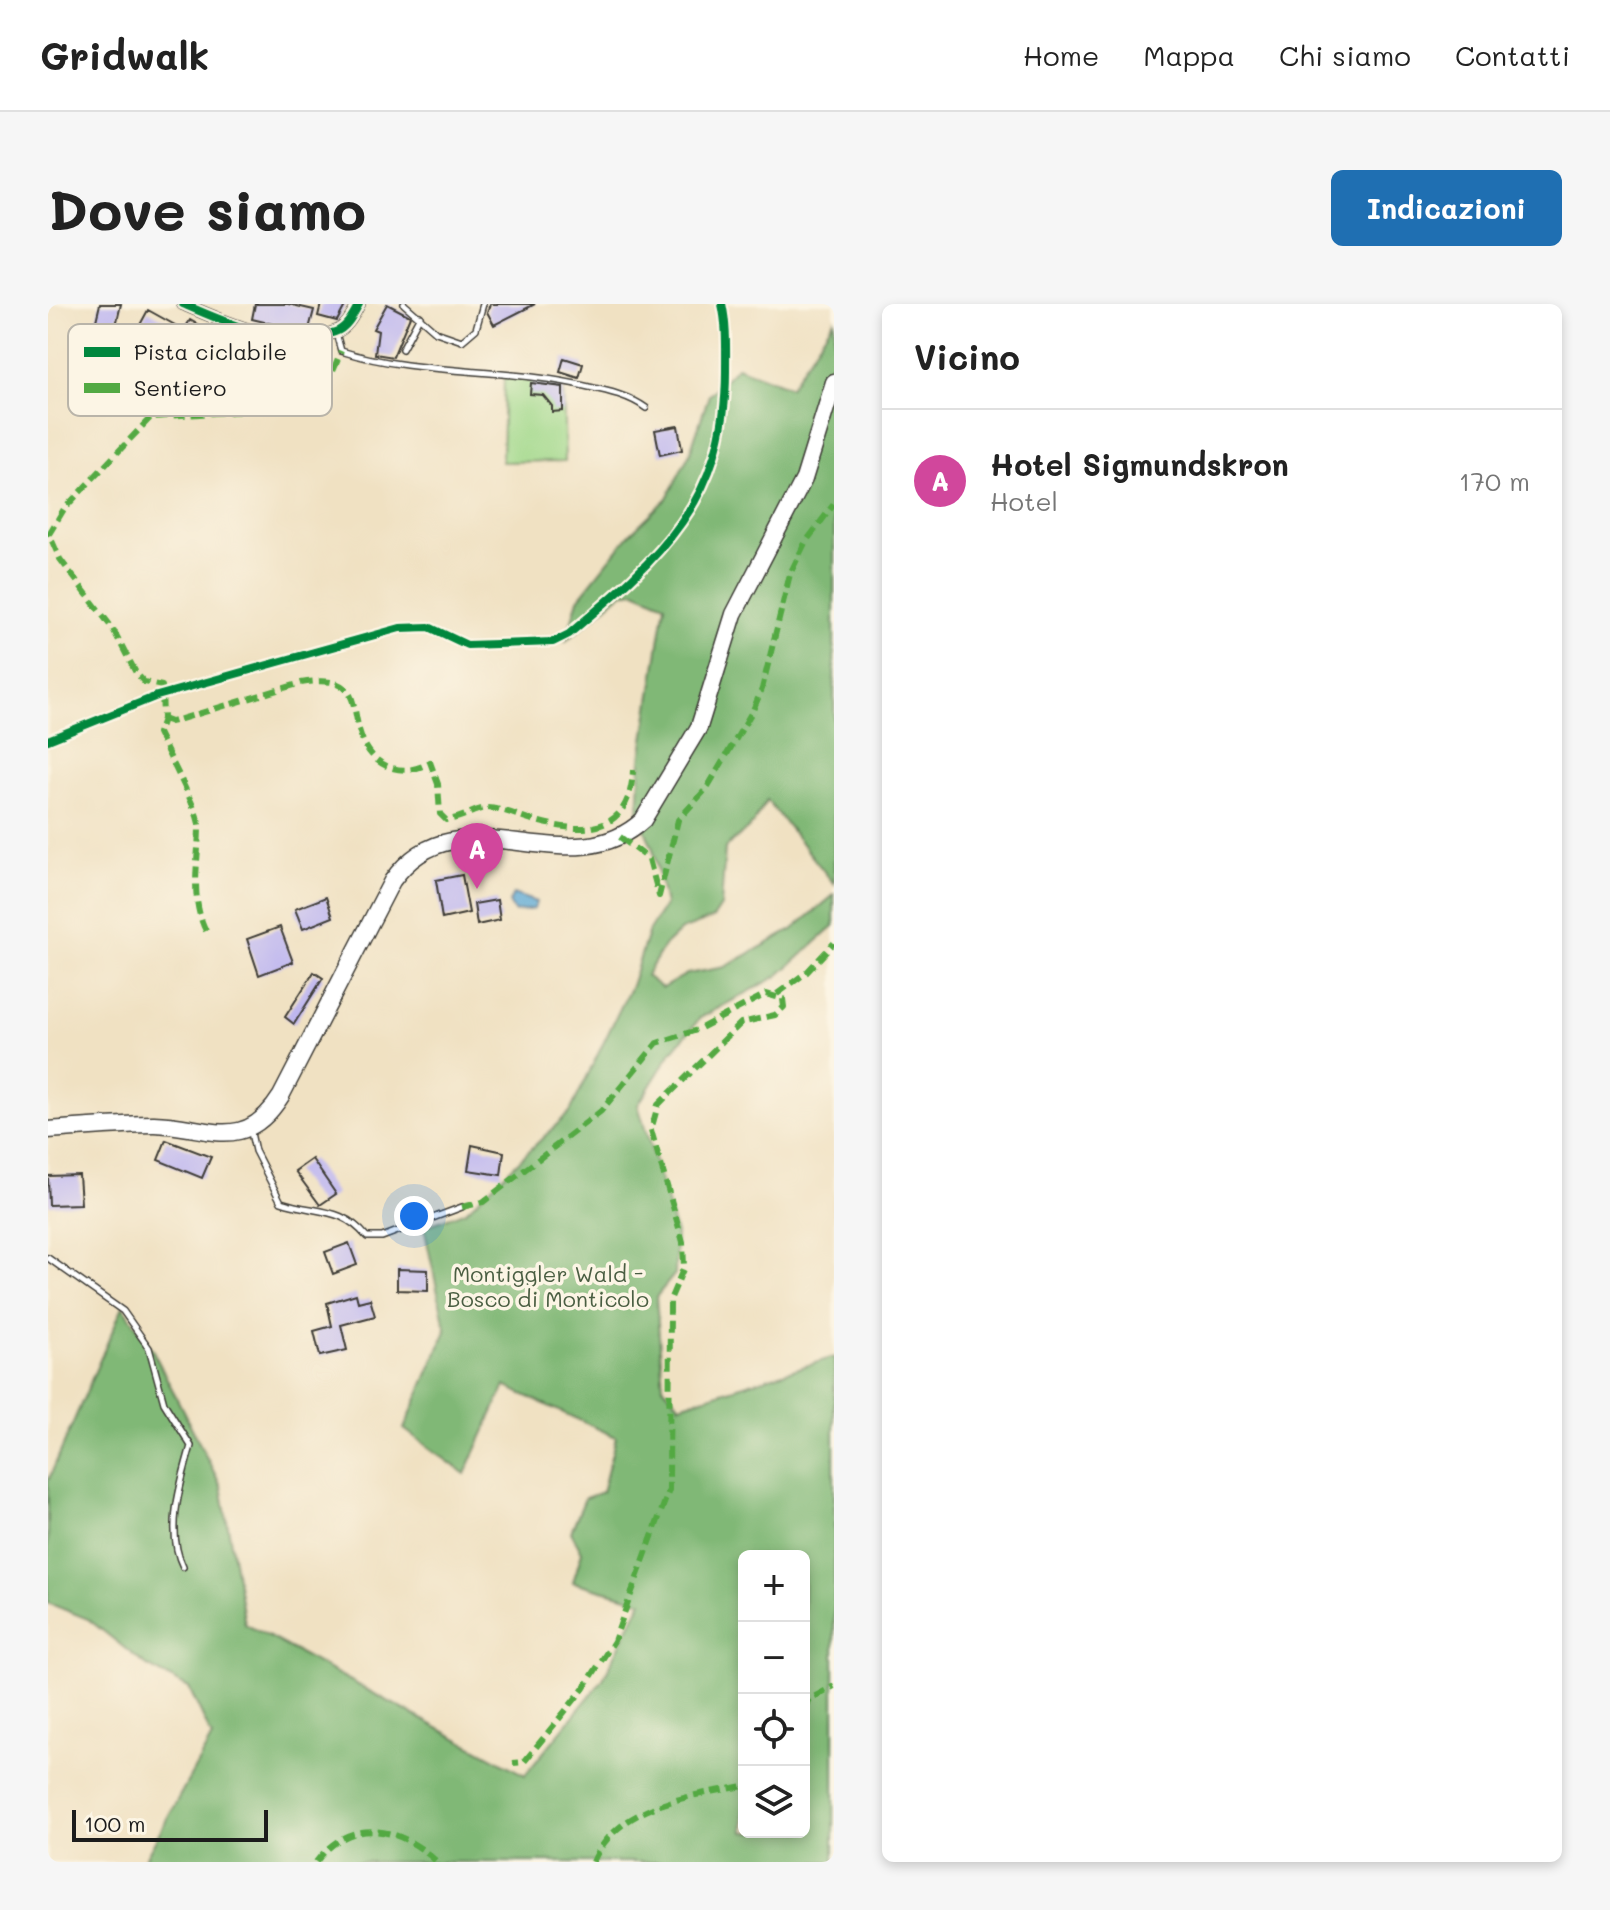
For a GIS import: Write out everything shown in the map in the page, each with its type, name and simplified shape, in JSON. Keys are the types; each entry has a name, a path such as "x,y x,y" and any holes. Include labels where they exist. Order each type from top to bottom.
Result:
{"main road":[{"path":"48,1130 156,1124 223,1134 264,1120 281,1096 392,881 413,857 442,841 470,837 570,847 605,844 632,831 649,815 699,727 734,614 804,479 834,382"}],"street":[{"path":"183,304 227,324"},
{"path":"332,332 347,324 359,304"}],"lane":[{"path":"404,304 436,332 462,341 476,329 483,304"},
{"path":"402,349 420,316"},
{"path":"335,332 341,351 373,361 544,378 612,392 646,408"},
{"path":"250,1127 255,1151 281,1202 318,1212 339,1213 353,1220 367,1237 382,1237 462,1207"},
{"path":"48,1258 123,1311 149,1348 164,1403 191,1446 176,1519 177,1555 183,1567"}],"green space":[{"name":"Montiggler Wald - Bosco di Monticolo","path":"834,320 834,884 767,800 752,825 725,848 721,906 713,918 681,930 664,946 646,976 662,988 687,974 725,967 792,930 834,895 834,926 778,976 700,1018 670,1054 638,1105 676,1233 675,1274 656,1297 663,1386 680,1405 834,1357 834,1862 143,1862 212,1737 189,1688 147,1666 88,1619 48,1603 48,1481 123,1306 153,1351 221,1486 245,1624 525,1775 602,1681 642,1601 573,1582 582,1552 571,1532 585,1498 602,1492 616,1437 505,1386 465,1474 404,1429 446,1331 424,1227 466,1211 570,1112 631,986 649,930 665,905 653,849 638,813 641,759 665,604 635,591 622,593 566,641 578,599 630,534 667,498 689,455 709,395 737,367 790,387"},
{"path":"504,377 563,384 565,461 502,462"}],"water":[{"path":"513,894 536,902 534,909 514,912 509,903"}],"building":[{"path":"100,304 121,304 116,324 95,324"},
{"path":"255,304 288,304 314,310 310,324 272,324 252,319"},
{"path":"321,304 346,304 337,321 318,316"},
{"path":"387,304 410,316 393,357 375,354 378,331 373,329"},
{"path":"490,304 535,304 494,325 487,312"},
{"path":"148,310 173,324 140,324"},
{"path":"564,358 583,364 579,378 560,372"},
{"path":"531,383 563,387 563,411 552,412 552,406 543,395 530,394"},
{"path":"678,426 682,450 660,455 655,430"},
{"path":"462,875 469,913 442,919 436,880"},
{"path":"326,897 333,917 303,929 295,909"},
{"path":"497,900 500,920 477,925 474,904"},
{"path":"280,927 293,962 259,975 247,939"},
{"path":"314,972 323,978 294,1024 285,1017"},
{"path":"166,1140 211,1157 202,1178 158,1160"},
{"path":"472,1145 504,1152 501,1175 468,1170"},
{"path":"312,1159 336,1194 320,1205 295,1171"},
{"path":"79,1175 81,1204 49,1205 48,1176"},
{"path":"349,1243 357,1265 333,1274 325,1252"},
{"path":"397,1269 428,1270 428,1291 397,1290"},
{"path":"356,1294 358,1302 370,1299 375,1316 341,1325 347,1350 320,1356 314,1331 332,1326 327,1303"}],"marked path":[{"path":"332,373 341,351"},
{"path":"167,416 151,417 64,509 49,534 60,559 113,629 136,673 144,682 162,686 163,719 158,733 188,794 199,825 196,892 206,931"},
{"path":"620,837 649,859 659,896 678,820 707,788 753,710 762,689 790,574 805,543 834,504"},
{"path":"163,719 171,722 301,683 337,683 346,689 351,698 365,745 377,760 403,770 430,762 438,784 440,814 446,820 486,808 566,827 599,826 623,808 630,792 633,770"},
{"path":"777,994 807,972 834,943"},
{"path":"462,1207 483,1202 601,1111 657,1043 697,1030 766,994 783,999 784,1007 775,1015 741,1023 658,1105 651,1130 683,1242 684,1267 670,1300 669,1490 614,1641 584,1688 524,1762 513,1763"},
{"path":"810,1699 834,1686"},
{"path":"593,1862 604,1842 638,1815 679,1799 738,1787"},
{"path":"316,1862 343,1838 359,1832 375,1831 407,1840 437,1862"}],"cycle path":[{"path":"183,304 233,324"},
{"path":"332,333 349,321 359,304"},
{"path":"48,740 157,696 400,628 429,627 467,645 553,642 569,634 659,551 682,522 700,491 714,456 723,416 726,346 722,304"}],"place":[{"name":"Hotel Sigmundskron","path":"477,889"}]}
